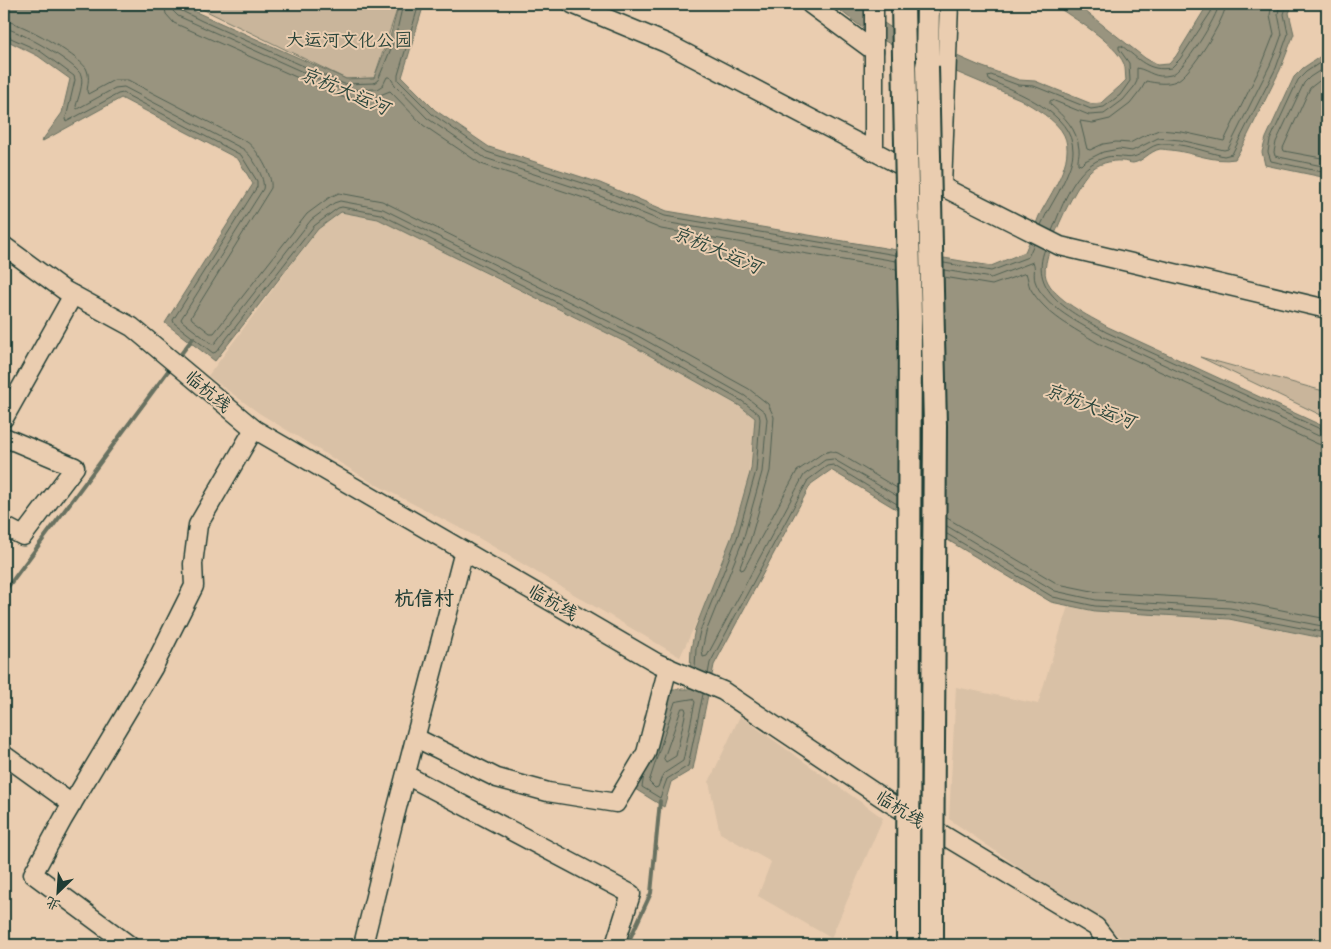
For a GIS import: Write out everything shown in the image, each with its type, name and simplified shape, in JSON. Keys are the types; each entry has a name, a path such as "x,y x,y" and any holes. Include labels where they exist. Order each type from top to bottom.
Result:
{"main road":[{"path":"904,4 910,318 908,945"},
{"path":"928,4 927,66 936,426 932,945"}],"street":[{"path":"572,4 666,43 1060,246 1327,309"},
{"path":"810,4 874,44"},
{"path":"942,186 949,4"},
{"path":"874,11 874,151"},
{"name":"临杭线","path":"4,246 73,295 132,328 254,430 657,663 723,691 890,804 1096,927 1110,945"},
{"path":"4,418 73,295"},
{"path":"130,945 33,874 72,804 153,668 194,586 193,564 198,525 254,430"},
{"path":"4,437 75,466 23,536 4,526"},
{"path":"363,945 464,551"},
{"path":"416,738 497,778 548,792 616,803 646,753 668,667"},
{"path":"4,755 72,804"},
{"path":"406,775 631,894 615,945"}],"shaded area":[{"path":"341,212 378,219 651,356 740,406 755,418 748,480 732,536 708,598 680,657 477,537 373,483 259,413 208,376 318,229"},
{"path":"1068,606 1095,611 1229,619 1327,639 1327,945 1129,945 1129,943 949,819 956,687 1038,704"},
{"path":"740,716 883,818 831,938 758,896 771,862 720,833 709,782"}],"green space":[{"name":"大运河文化公园","path":"192,4 399,4 374,78 346,79"},
{"path":"1200,357 1327,392 1327,418"}],"water":[{"name":"京杭大运河","path":"4,4 178,4 346,79 374,78 390,37 399,4 424,4 402,77 435,110 489,147 600,183 667,211 991,266 1025,252 1039,216 1064,166 1067,145 1061,129 1038,110 1020,99 890,44 860,26 832,4 856,4 890,27 980,66 1019,80 1035,81 1092,104 1101,103 1126,80 1124,64 1112,47 1103,39 1053,4 1076,4 1145,58 1157,65 1169,64 1176,56 1208,4 1293,4 1289,13 1294,34 1280,70 1235,159 1219,160 1179,151 1160,149 1133,163 1113,161 1096,166 1084,179 1068,206 1053,239 1045,269 1046,278 1056,293 1073,307 1091,318 1327,428 1327,639 1229,619 1095,611 1051,602 831,470 811,484 714,665 693,769 671,782 664,807 635,789 668,689 689,689 691,649 695,629 732,536 751,469 755,418 740,406 633,346 378,219 341,212 318,229 215,361 165,323 253,184 238,159 121,98 41,142 62,113 70,79 38,56 4,39"},
{"path":"1327,52 1327,178 1265,165 1262,152 1266,138 1294,77 1303,68"}],"waterway":[{"path":"181,354 193,338"},
{"path":"4,592 168,371"},
{"path":"627,945 651,893 660,801"},
{"path":"4,941 9,945"}],"district":[{"name":"杭信村","path":"424,598"}]}
